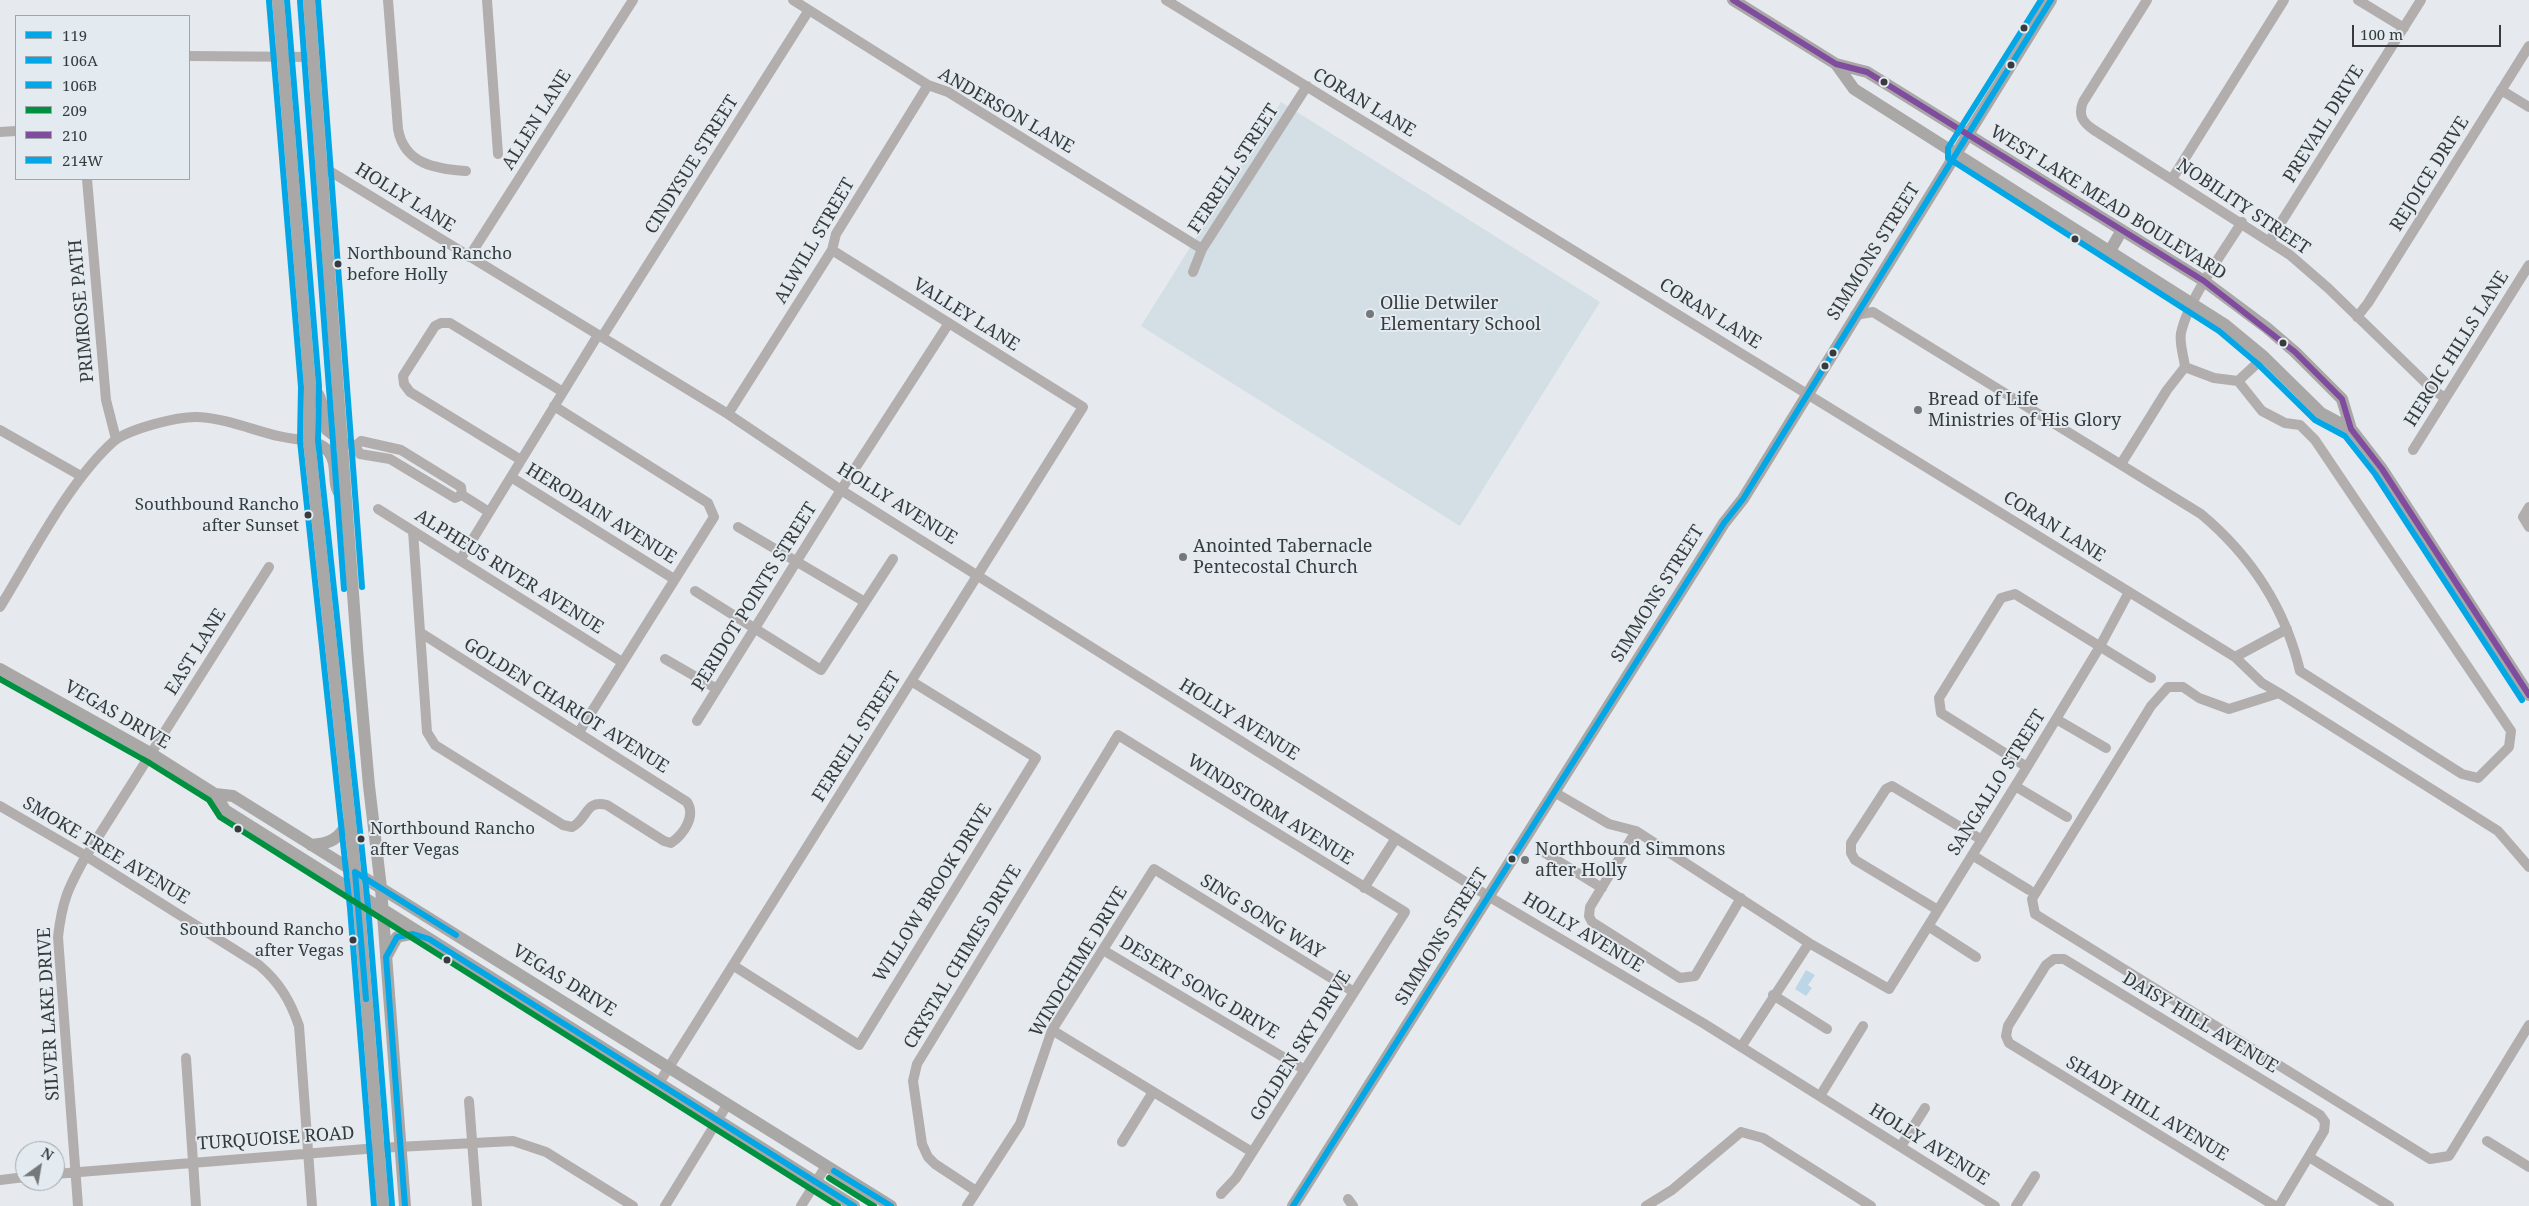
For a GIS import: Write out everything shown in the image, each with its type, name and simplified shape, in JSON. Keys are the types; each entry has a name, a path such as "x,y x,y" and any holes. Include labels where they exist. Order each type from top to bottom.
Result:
{"main road":[{"path":"278,0 310,387 309,440 348,822 355,872 383,1206"},
{"path":"310,0 323,167 349,444 346,500 369,786 381,888 405,1206"},
{"name":"WEST LAKE MEAD BOULEVARD","path":"1733,0 1836,64 1867,72 2204,281 2267,328 2302,358 2342,399 2351,429 2382,469 2529,694"},
{"name":"SIMMONS STREET","path":"1293,1206 1724,523 1743,499 1966,134 2051,0"},
{"name":"WEST LAKE MEAD BOULEVARD","path":"1836,64 1854,89 2224,324 2264,357 2321,413 2351,429"},
{"path":"2110,251 2122,230"},
{"path":"310,387 319,394 322,401 327,430 349,444"},
{"path":"309,440 324,447 332,456 336,487 346,500"},
{"name":"VEGAS DRIVE","path":"0,669 152,754 215,794 225,810 854,1206"},
{"name":"VEGAS DRIVE","path":"215,794 233,796 891,1206"},
{"path":"312,845 328,844 334,841 348,822"},
{"path":"386,957 397,938 411,934 422,935"}],"street":[{"path":"388,0 398,129 402,145 411,154 435,169 466,171"},
{"path":"487,0 498,154"},
{"name":"ALLEN LANE","path":"469,257 633,0"},
{"name":"ANDERSON LANE","path":"793,0 928,84 948,92 1202,249"},
{"name":"CORAN LANE","path":"1166,0 2235,657 2262,683 2498,831 2529,867"},
{"name":"NOBILITY STREET","path":"2147,0 2086,97 2080,115 2094,130 2270,240 2309,271 2432,389 2445,398"},
{"path":"2172,179 2284,0"},
{"path":"2358,0 2404,28"},
{"name":"PREVAIL DRIVE","path":"2270,240 2421,0"},
{"name":"CINDYSUE STREET","path":"460,560 554,406 809,10"},
{"name":"REJOICE DRIVE","path":"2357,317 2368,303 2529,46"},
{"path":"190,56 314,57"},
{"name":"ALWILL STREET","path":"728,414 832,250 836,234 928,84"},
{"name":"FERRELL STREET","path":"1194,272 1202,249 1306,86"},
{"path":"2501,90 2529,107"},
{"path":"0,132 15,131"},
{"name":"HOLLY LANE","path":"323,167 469,257"},
{"name":"PRIMROSE PATH","path":"86,180 106,400 116,440"},
{"path":"2120,464 2167,390 2185,367 2180,335 2186,316 2194,304 2204,281 2242,222"},
{"name":"VALLEY LANE","path":"832,250 1083,408"},
{"name":"HOLLY AVENUE","path":"469,257 728,414 841,490 978,574 1488,896 1741,1047 1995,1206"},
{"name":"HEROIC HILLS LANE","path":"2413,450 2529,265"},
{"path":"1855,315 1875,313 2201,514 2224,533 2270,592 2294,646 2300,670 2462,774 2478,778 2509,747 2511,731 2315,440 2300,425 2286,423 2262,411 2238,381 2214,378 2185,367"},
{"path":"521,460 410,392 404,384 403,376 435,326 450,322 563,392"},
{"name":"PERIDOT POINTS STREET","path":"697,721 841,490 949,324"},
{"path":"2238,381 2264,357"},
{"path":"554,406 708,503 713,509 714,517 578,732"},
{"name":"FERRELL STREET","path":"659,1083 1083,408"},
{"path":"0,607 81,476 116,440 161,421 195,417 240,423 288,440 309,440"},
{"path":"0,430 81,476"},
{"path":"349,444 360,454 390,459 454,498 462,495 490,512"},
{"name":"HERODAIN AVENUE","path":"511,477 674,579"},
{"path":"2529,507 2523,517 2529,527"},
{"name":"ALPHEUS RIVER AVENUE","path":"378,509 622,662"},
{"path":"738,527 865,602"},
{"path":"413,531 421,633"},
{"path":"695,591 821,670 893,559"},
{"name":"EAST LANE","path":"152,754 269,567"},
{"name":"SANGALLO STREET","path":"1809,943 1888,989 2027,767 2099,648 2129,592"},
{"path":"2027,767 1941,713 1938,707 1939,698 2001,598 2009,594 2015,594 2099,648 2151,678"},
{"path":"2235,657 2287,629"},
{"name":"GOLDEN CHARIOT AVENUE","path":"421,633 687,802 691,808 692,816 677,839 671,843 664,841 607,804 598,802 590,806 579,823 572,827 563,825 435,745 430,739 421,633"},
{"path":"665,659 717,689"},
{"name":"WILLOW BROOK DRIVE","path":"734,966 859,1045 1036,758 911,681"},
{"path":"2279,693 2229,709 2199,698 2183,687 2168,687 2151,706 2032,899 2035,914 2430,1159 2449,1156 2529,1025"},
{"path":"2056,719 2106,748"},
{"name":"WINDSTORM AVENUE","path":"1118,735 1405,912"},
{"name":"CRYSTAL CHIMES DRIVE","path":"976,1191 935,1164 924,1149 913,1081 914,1073 917,1064 1118,735"},
{"name":"SILVER LAKE DRIVE","path":"78,1206 58,937 62,907 71,884 86,856 152,754"},
{"path":"1938,910 1855,860 1851,852 1851,842 1886,789 1892,786 1982,840"},
{"path":"2015,786 2068,817"},
{"path":"1554,792 1609,824 1636,831 1809,943 1773,995 1741,1047"},
{"name":"SMOKE TREE AVENUE","path":"0,806 86,856 259,964 278,982 293,1009 299,1026 312,1206"},
{"path":"1636,831 1590,908 1589,916 1592,922 1680,978 1690,978 1695,976 1741,898"},
{"path":"1364,888 1396,838"},
{"path":"1545,854 1602,888"},
{"path":"1972,855 2029,890"},
{"name":"WINDCHIME DRIVE","path":"967,1206 1020,1124 1052,1030 1154,869"},
{"name":"SING SONG WAY","path":"1154,869 1354,992"},
{"name":"GOLDEN SKY DRIVE","path":"1221,1194 1236,1178 1405,912"},
{"path":"1928,926 1976,958"},
{"name":"DESERT SONG DRIVE","path":"1103,950 1305,1070"},
{"name":"SHADY HILL AVENUE","path":"2054,958 2046,965 2008,1026 2006,1036 2012,1046 2275,1206"},
{"name":"DAISY HILL AVENUE","path":"2054,958 2064,959 2320,1115 2325,1122 2324,1131 2308,1157"},
{"path":"1773,995 1827,1029"},
{"path":"1820,1096 1863,1026"},
{"path":"1052,1030 1252,1152"},
{"path":"186,1058 196,1206"},
{"path":"1122,1142 1153,1092"},
{"path":"468,1100 477,1206"},
{"path":"665,1206 727,1105"},
{"path":"1901,1146 1925,1108"},
{"path":"1646,1206 1672,1190 1741,1132 1763,1138 1872,1206"},
{"path":"2486,1140 2529,1167"},
{"name":"TURQUOISE ROAD","path":"65,1173 401,1146 513,1141 546,1152 633,1206"},
{"path":"2279,1206 2308,1157 2389,1206"},
{"path":"801,1206 826,1166"},
{"path":"2016,1206 2035,1176"},
{"path":"0,1180 15,1178"}],"shaded area":[{"name":"Ollie Detwiler Elementary School","path":"1281,102 1600,302 1460,526 1141,326"}],"water":[{"path":"1806,970 1815,975 1808,985 1812,988 1806,996 1795,989"}],"transit line":[{"name":"106B","path":"287,0 319,386 318,440 368,906 392,1205"},
{"name":"106B","path":"318,0 362,587"},
{"name":"210","path":"1733,0 1836,64 1867,72 2204,281 2295,352 2342,399 2351,429 2382,469 2529,695"},
{"name":"214W","path":"2041,0 1948,148 1948,158 2219,331 2258,364 2315,420 2345,436 2375,474 2522,700"},
{"name":"119","path":"1293,1206 1724,523 1743,499 2051,0"},
{"name":"106A","path":"269,1 301,387 300,441 350,908 374,1206"},
{"name":"106A","path":"300,1 344,589"},
{"name":"209","path":"0,679 148,762 209,800 220,817 838,1206"},
{"name":"119","path":"355,872 456,935"},
{"name":"119","path":"355,872 366,999"},
{"name":"119","path":"405,1206 386,957 397,937 413,934 429,939 854,1206"},
{"name":"119","path":"834,1171 891,1206"},
{"name":"209","path":"829,1178 874,1206"}],"place":[{"name":"Northbound Rancho before Holly","path":"338,264"},
{"name":"Ollie Detwiler Elementary School","path":"1370,314"},
{"name":"Bread of Life Ministries of His Glory","path":"1918,410"},
{"name":"Southbound Rancho after Sunset","path":"308,515"},
{"name":"Anointed Tabernacle Pentecostal Church","path":"1183,557"},
{"name":"Northbound Rancho after Vegas","path":"361,839"},
{"name":"Northbound Simmons after Holly","path":"1525,860"},
{"name":"Southbound Rancho after Vegas","path":"353,940"}]}
